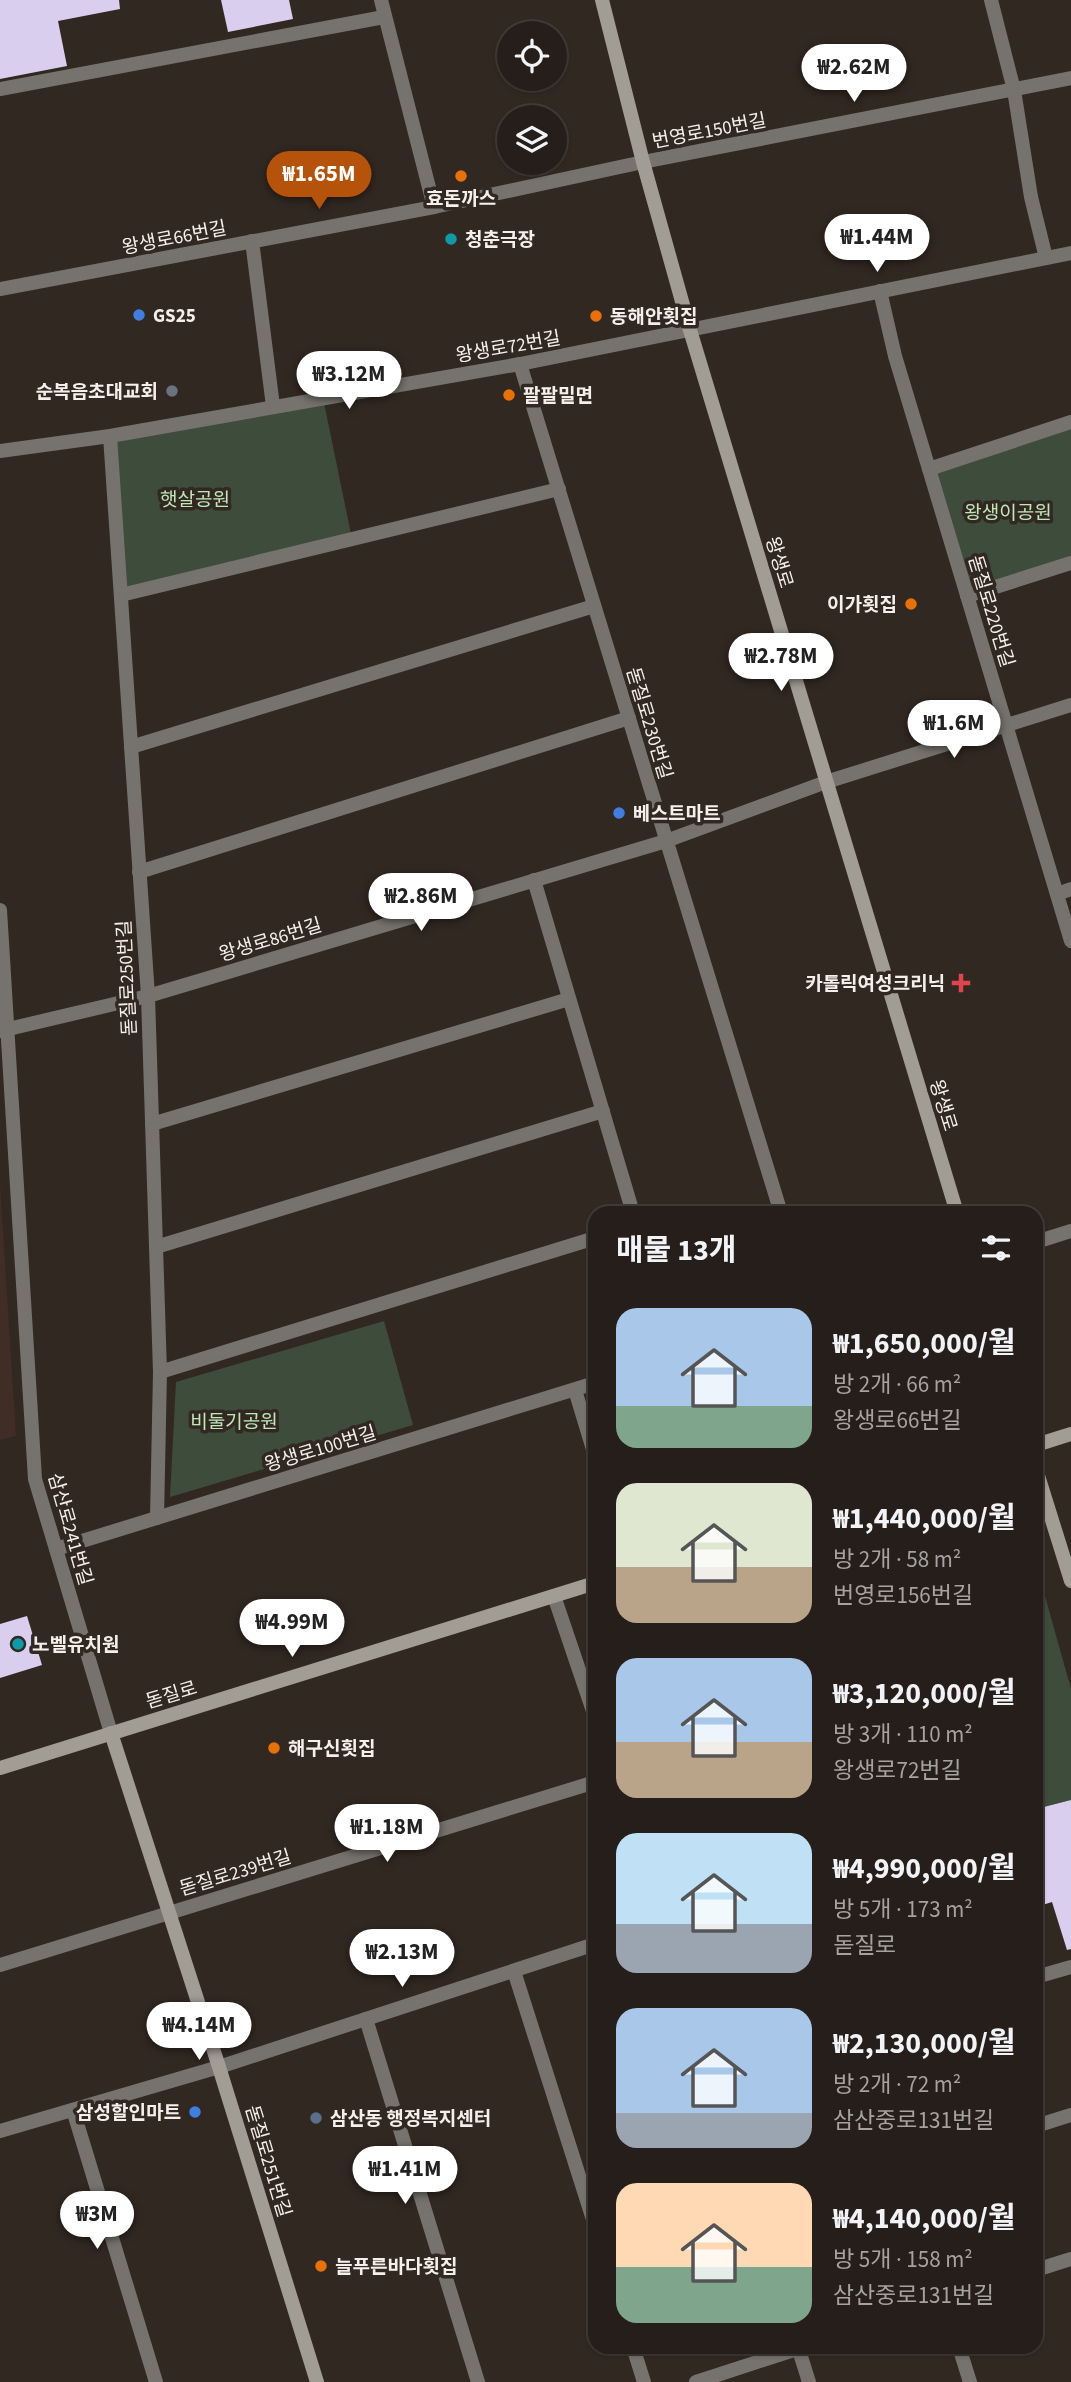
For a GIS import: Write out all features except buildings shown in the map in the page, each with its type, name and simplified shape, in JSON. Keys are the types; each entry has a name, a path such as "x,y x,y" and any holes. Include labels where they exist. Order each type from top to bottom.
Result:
{"main road":[{"name":"왕생로","path":"602,0 643,162 690,330 955,1206"},
{"path":"1043,1443 1071,1434"},
{"path":"1043,1491 1071,1581"},
{"name":"돋질로","path":"0,1768 588,1585"},
{"name":"돋질로251번길","path":"111,1733 317,2382"}],"street":[{"path":"381,0 435,207"},
{"path":"991,0 1014,90 1031,197 1046,258"},
{"path":"0,89 384,17"},
{"name":"번영로150번길","path":"643,162 1071,78"},
{"name":"왕생로66번길","path":"0,289 435,207 643,162"},
{"path":"252,241 273,406"},
{"name":"왕생로72번길","path":"0,451 110,436 520,364 1071,253"},
{"name":"돋질로220번길","path":"880,291 895,356 967,596 1007,726 1064,891 1071,941"},
{"name":"돋질로230번길","path":"520,364 779,1206"},
{"path":"929,468 1071,422"},
{"name":"돋질로250번길","path":"110,436 148,996 160,1372 157,1518"},
{"path":"121,596 559,489"},
{"path":"967,596 1071,563"},
{"path":"131,747 594,606"},
{"name":"왕생로86번길","path":"4,1030 148,996 666,841 826,782 1071,705"},
{"path":"139,872 629,718"},
{"path":"534,880 631,1206"},
{"name":"삼산로241번길","path":"0,910 4,1030 35,1479 111,1733"},
{"path":"152,1124 569,999"},
{"path":"156,1247 603,1111"},
{"path":"1043,1240 1071,1231"},
{"path":"160,1372 588,1240"},
{"name":"왕생로100번길","path":"56,1549 588,1385"},
{"path":"575,1390 588,1433"},
{"path":"554,1595 588,1696"},
{"name":"돋질로239번길","path":"168,1913 588,1784"},
{"path":"0,1965 168,1913"},
{"path":"0,2130 219,2067 588,1946"},
{"path":"1043,1975 1071,1967"},
{"path":"514,1970 588,2204"},
{"path":"366,2019 478,2382"},
{"path":"73,2110 156,2382"},
{"path":"1043,2124 1071,2115"},
{"path":"1043,2268 1071,2259"},
{"path":"635,2354 644,2382"},
{"path":"696,2382 779,2354"},
{"path":"802,2354 809,2382"},
{"path":"961,2354 970,2382"}],"shaded area":[{"path":"0,1184 16,1436 0,1440"}],"green space":[{"name":"햇살공원","path":"323,398 352,539 121,595 110,436"},
{"name":"왕생이공원","path":"1071,422 1071,563 967,596 929,469"},
{"name":"비둘기공원","path":"384,1321 413,1425 170,1497 176,1382"},
{"path":"1043,1589 1071,1689 1071,1800 1043,1807"}],"place":[{"name":"효돈까스","path":"461,176"},
{"name":"청춘극장","path":"451,239"},
{"name":"GS25","path":"139,315"},
{"name":"동해안횟집","path":"596,316"},
{"name":"순복음초대교회","path":"172,391"},
{"name":"팔팔밀면","path":"509,395"},
{"name":"이가횟집","path":"911,604"},
{"name":"베스트마트","path":"619,813"},
{"name":"카톨릭여성크리닉","path":"961,983"},
{"name":"노벨유치원","path":"18,1644"},
{"name":"해구신횟집","path":"274,1748"},
{"name":"삼성할인마트","path":"195,2112"},
{"name":"삼산동 행정복지센터","path":"316,2118"},
{"name":"늘푸른바다횟집","path":"321,2266"}]}
